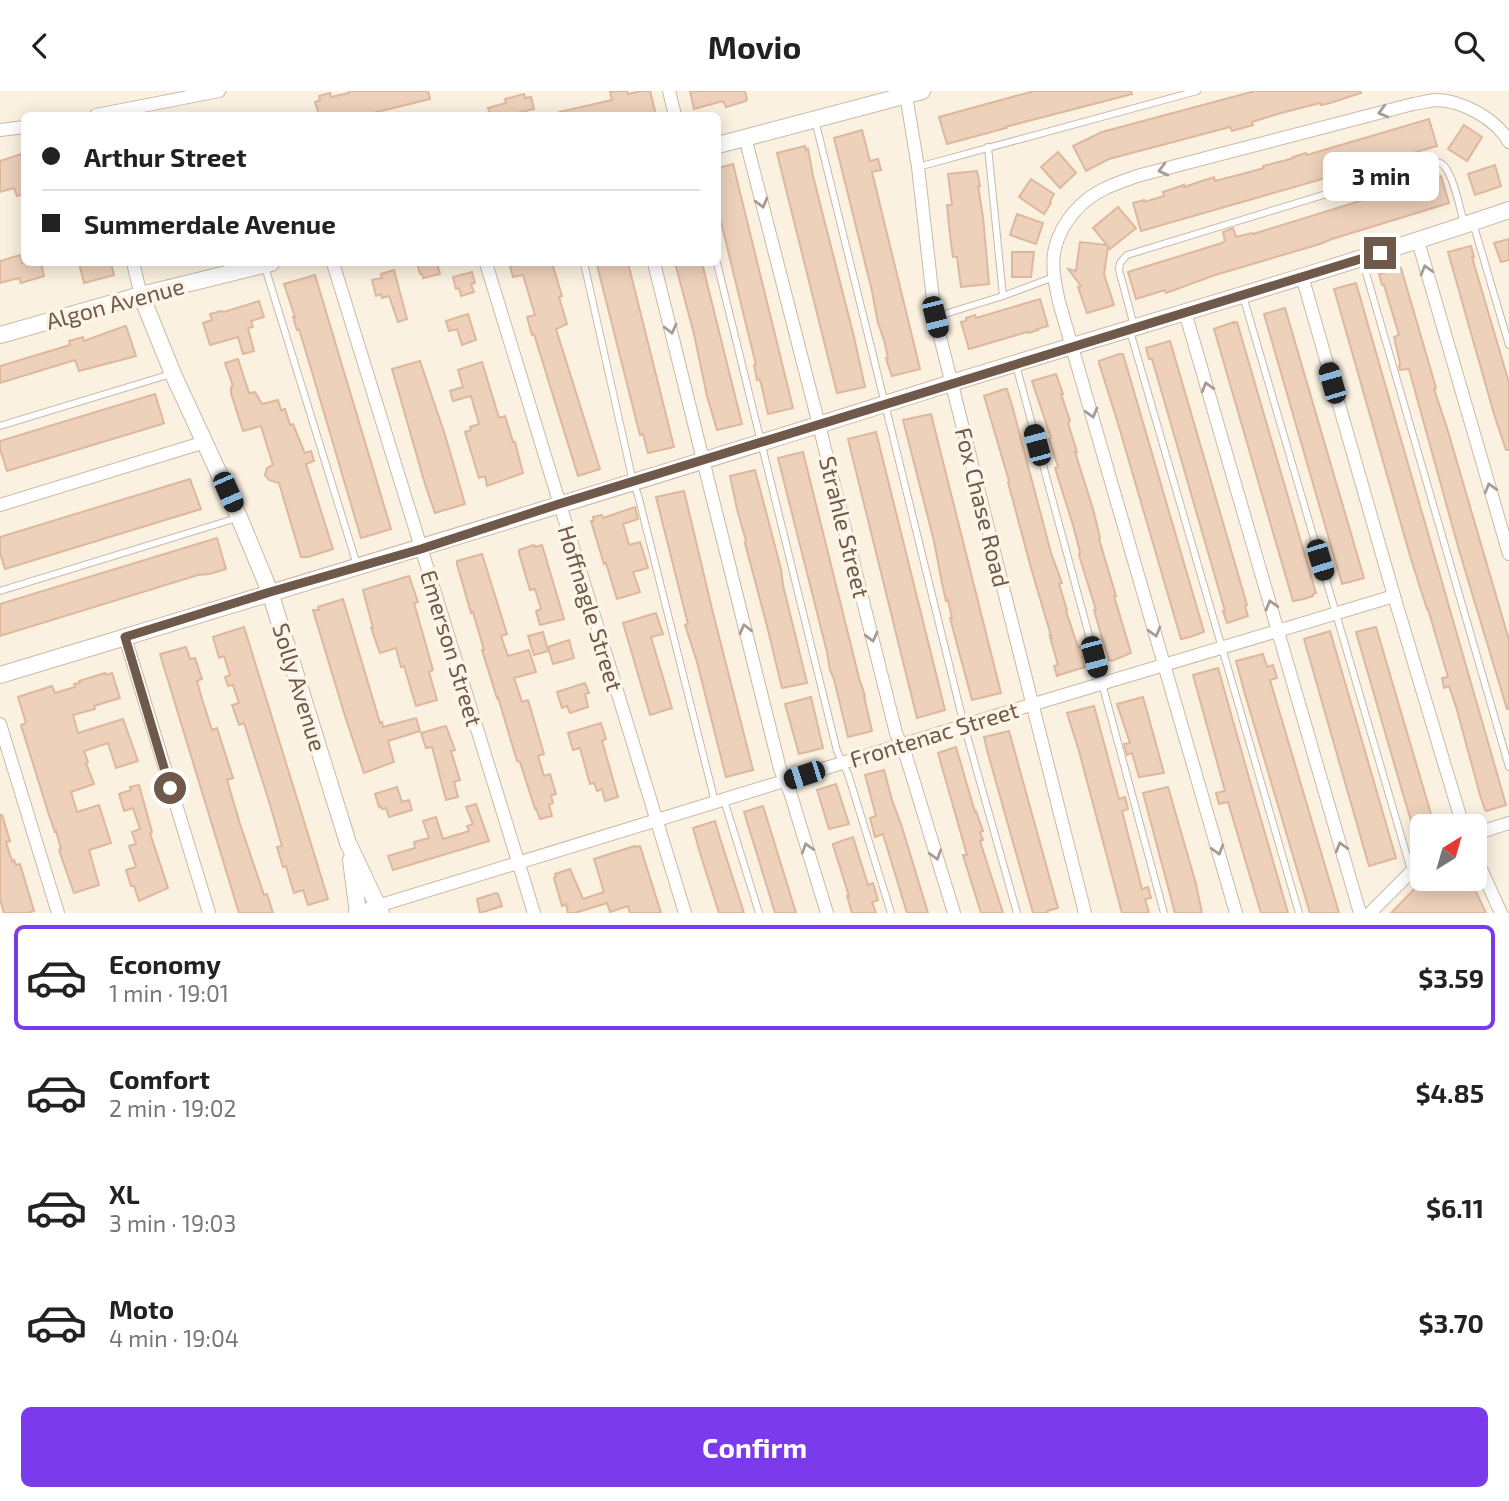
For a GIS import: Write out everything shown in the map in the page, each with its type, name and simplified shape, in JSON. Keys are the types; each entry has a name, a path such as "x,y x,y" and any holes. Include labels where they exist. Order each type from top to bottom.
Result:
{"street":[{"path":"111,112 219,91"},
{"path":"669,91 674,112"},
{"path":"721,144 922,91"},
{"name":"Fox Chase Road","path":"906,95 918,167 935,317 1085,913"},
{"path":"1236,913 1059,302 1054,277 1054,249 1065,222 1085,200 1105,188 1137,176 1419,97 1460,105 1477,113 1499,128 1509,140"},
{"path":"0,130 21,127"},
{"name":"Strahle Street","path":"745,137 896,733 906,757 954,913"},
{"path":"0,675 270,592 421,549 951,383 1362,259 1509,210"},
{"path":"1418,241 1509,554"},
{"name":"Solly Avenue","path":"134,266 141,295 173,374 239,517 270,592 348,843 380,909"},
{"name":"Algon Avenue","path":"0,335 256,266"},
{"name":"Emerson Street","path":"334,266 534,913"},
{"name":"Hoffnagle Street","path":"487,266 685,913"},
{"path":"655,266 780,769 790,792 827,913"},
{"path":"1302,276 1459,814"},
{"path":"1185,312 1360,913"},
{"path":"0,505 205,442"},
{"name":"Frontenac Street","path":"357,913 380,909 519,863 964,725 1394,596"},
{"path":"125,637 209,913"},
{"path":"0,724 58,913"},
{"path":"1488,830 1509,824"},
{"name":"Solly Avenue","path":"348,843 357,913"},
{"path":"1370,913 1410,871"},
{"path":"1488,880 1503,908"}],"lane":[{"path":"918,167 1197,91"},
{"path":"815,118 964,725 1017,913"},
{"path":"988,147 1003,296"},
{"path":"1299,913 1221,648 1132,329 1119,270 1120,263 1127,255 1437,162 1444,165 1449,174 1469,224 1509,345"},
{"path":"1362,259 1509,767"},
{"path":"269,266 357,567"},
{"path":"585,266 633,482 719,801 759,913"},
{"path":"718,266 837,751 848,774 891,913"},
{"path":"935,317 1054,277"},
{"path":"1242,295 1410,867"},
{"path":"1016,365 1164,913"},
{"path":"0,426 173,374"},
{"path":"0,590 239,517"}],"building":[{"path":"428,91 430,99 377,112 318,112 315,102 320,100 319,96 330,93 331,97 349,93"},
{"path":"627,91 628,94 650,91 655,112 559,112 612,100 610,92"},
{"path":"690,91 745,91 747,99 726,107 723,101 694,109"},
{"path":"1034,91 1131,91 1132,94 947,144 939,117"},
{"path":"1255,91 1361,93 1330,103 1281,113 1232,131 1230,127 1109,159 1086,171 1073,146 1102,132"},
{"path":"524,94 525,98 531,97 534,109 522,112 489,112 488,108 506,103 505,99"},
{"path":"1429,119 1437,146 1141,231 1133,203 1164,196 1163,192 1184,185 1214,177 1215,181 1246,173 1306,153 1307,155"},
{"path":"1464,125 1482,137 1467,161 1448,149"},
{"path":"862,130 870,161 878,159 881,170 872,172 920,369 892,376 834,138"},
{"path":"805,146 806,150 808,149 865,387 837,393 777,153"},
{"path":"1058,152 1076,173 1060,188 1041,167"},
{"path":"21,154 21,195 17,196 14,188 0,192 0,161"},
{"path":"733,164 793,408 768,414 761,383 757,380 756,364 721,222 721,167"},
{"path":"1495,165 1501,186 1475,195 1468,174"},
{"path":"977,171 989,284 961,287 957,257 953,257 950,235 947,205 952,205 948,174"},
{"path":"1441,176 1449,203 1215,275 1166,293 1165,290 1136,299 1128,272 1222,243 1225,241 1223,232 1233,228 1236,237 1253,234"},
{"path":"1031,179 1054,194 1044,214 1019,197"},
{"path":"1118,207 1136,228 1110,249 1108,247 1104,274 1114,305 1087,313 1078,287 1081,286 1068,269 1076,271 1080,242 1107,245 1093,228"},
{"path":"1017,214 1043,223 1036,244 1010,235"},
{"path":"1509,239 1509,260 1501,262 1494,243"},
{"path":"1471,246 1509,383 1509,450 1506,450 1494,414 1448,252"},
{"path":"1012,252 1034,252 1031,277 1012,277"},
{"path":"20,255 21,266 42,266 44,276 21,283 19,278 0,283 0,261"},
{"path":"80,266 112,266 114,275 84,283"},
{"path":"418,266 438,266 440,274 423,278"},
{"path":"510,266 553,266 567,324 556,329 600,469 578,476 527,317 535,315 523,275 513,277"},
{"path":"597,266 629,266 674,447 648,453 643,434 640,435"},
{"path":"676,266 703,266 742,424 717,430"},
{"path":"1401,268 1509,640 1509,709 1459,550 1409,369 1400,370 1399,366 1394,337 1399,335 1379,274"},
{"path":"394,270 407,319 398,322 389,296 376,296 372,280 382,278 381,274"},
{"path":"472,272 475,283 471,284 474,292 461,296 453,277"},
{"path":"315,275 391,529 361,538 284,284"},
{"path":"1356,283 1506,805 1486,811 1449,686 1444,688 1442,678 1448,677 1411,559 1334,289"},
{"path":"1040,299 1048,326 969,349 961,322 966,321 966,318 975,315 976,318"},
{"path":"259,301 264,317 251,321 253,327 248,328 254,351 243,354 238,337 210,345 203,323 212,320 210,314"},
{"path":"1285,308 1364,578 1342,584 1264,314"},
{"path":"468,314 476,340 462,345 457,329 449,331 446,321"},
{"path":"1237,322 1316,593 1304,599 1293,601 1214,329"},
{"path":"126,326 136,356 79,371 75,360 0,383 0,366 70,345 69,341 83,337 84,341"},
{"path":"1170,341 1247,605 1248,616 1227,623 1152,359 1149,359 1146,348"},
{"path":"1123,354 1204,632 1190,637 1181,639 1099,363"},
{"path":"238,359 249,393 255,392 262,404 278,400 281,410 285,409 290,425 293,424 305,453 311,451 314,461 306,464 333,549 301,557 279,483 269,480 265,475 267,468 273,465 261,426 243,431 225,363"},
{"path":"420,361 465,504 435,513 392,369"},
{"path":"482,362 499,418 505,416 523,473 487,486 485,476 479,478 465,432 479,424 471,396 453,401 450,391 463,387 458,370"},
{"path":"1056,374 1131,653 1112,661 1109,660 1094,610 1073,525 1055,468 1058,467 1049,439 1051,438 1032,381"},
{"path":"1007,389 1013,409 1051,553 1062,583 1059,584 1066,611 1078,647 1085,645 1088,655 1082,657 1085,667 1057,676 1054,666 1058,665 1050,637 1052,639 984,396"},
{"path":"155,394 164,423 7,471 0,441"},
{"path":"931,414 1001,693 972,700 903,420"},
{"path":"876,432 945,710 917,718 848,439"},
{"path":"803,452 872,731 848,737 778,458"},
{"path":"755,470 807,683 782,688 730,476"},
{"path":"190,479 201,509 5,569 0,553 0,537"},
{"path":"684,491 753,770 726,777 685,625 688,624 656,497"},
{"path":"635,507 638,519 623,524 629,545 640,542 648,568 633,572 640,592 617,599 591,521 594,521 593,517 602,515 603,518"},
{"path":"217,538 226,569 198,575 0,636 0,604"},
{"path":"542,545 564,619 540,625 536,611 541,609 535,589 530,590 519,553 519,550"},
{"path":"482,554 507,634 501,636 508,656 529,650 536,672 514,678 522,702 528,700 544,754 538,756 544,776 550,774 556,794 551,795 553,803 549,805 552,816 540,819 520,762 517,761 457,564 457,561"},
{"path":"409,576 418,602 414,603 433,670 429,672 437,700 416,706 396,648 380,653 371,628 363,590"},
{"path":"343,599 380,723 382,722 383,727 416,718 420,731 388,741 394,762 364,773 313,610"},
{"path":"656,613 663,634 651,637 672,708 650,715 623,623"},
{"path":"244,627 328,899 308,905 303,890 294,893 286,866 283,867 277,847 282,846 268,798 244,723 239,725 232,705 239,703 233,685 228,686 225,677 230,675 224,656 219,658 213,637"},
{"path":"1376,627 1431,814 1410,814 1410,817 1356,632"},
{"path":"1330,631 1396,858 1369,866 1304,639"},
{"path":"543,632 548,651 534,655 528,636"},
{"path":"569,640 574,658 553,664 548,647"},
{"path":"186,647 190,659 195,658 202,679 197,681 202,699 212,730 217,728 233,778 227,780 240,824 264,895 267,894 273,913 239,913 160,654"},
{"path":"1263,654 1267,667 1273,665 1277,678 1270,680 1339,913 1310,913 1245,694 1236,661"},
{"path":"1218,668 1288,913 1261,913 1228,802 1219,804 1216,793 1225,791 1193,675"},
{"path":"112,673 120,698 73,715 78,733 123,719 138,761 116,768 108,743 84,751 94,784 71,792 77,812 99,805 111,843 89,850 99,885 74,893 21,725 26,723 18,697 52,686 55,693 75,687 74,684 80,683 79,681"},
{"path":"585,683 589,693 585,694 588,707 570,713 567,706 562,708 557,692"},
{"path":"811,697 823,748 799,754 785,704"},
{"path":"1143,697 1164,773 1139,777 1132,753 1127,755 1124,744 1130,743 1117,704"},
{"path":"1094,706 1119,799 1125,797 1128,809 1122,811 1142,889 1148,887 1151,898 1145,899 1149,913 1122,913 1067,713"},
{"path":"601,723 606,739 602,741 618,797 605,801 602,789 597,791 594,783 590,784 580,748 573,750 568,733"},
{"path":"446,726 455,750 451,751 460,780 454,782 458,797 446,800 432,747 426,748 421,733"},
{"path":"1009,731 1058,908 1047,911 1048,913 1033,913 984,737"},
{"path":"956,747 983,831 980,832 983,840 980,841 1003,913 981,913 963,855 967,855 938,753"},
{"path":"884,770 928,913 907,913 883,834 875,837 870,818 876,816 865,775"},
{"path":"836,784 849,824 829,829 817,790"},
{"path":"139,785 152,832 150,833 168,888 139,901 126,870 136,867 129,846 136,844 132,832 140,829 133,808 124,811 119,794"},
{"path":"397,787 402,802 409,800 412,810 389,817 386,808 379,807 375,794"},
{"path":"1168,787 1202,913 1175,913 1143,793"},
{"path":"476,804 489,841 393,870 388,856 415,848 414,842 429,838 423,821 436,817 443,839 469,831 467,826 473,824 466,807"},
{"path":"763,806 796,913 775,913 744,812"},
{"path":"0,815 10,841 6,842 12,861 14,860 16,865 20,864 34,911 4,913 0,899"},
{"path":"715,821 744,913 719,913 700,853 693,828"},
{"path":"853,837 868,885 873,883 878,900 872,902 876,913 852,913 833,844"},
{"path":"640,846 661,913 630,913 628,906 610,912 607,903 568,913 566,904 562,906 555,874 570,869 583,899 604,892 594,859"},
{"path":"1412,891 1476,891 1486,913 1391,913"},
{"path":"496,893 502,906 480,913 477,899"}],"route":[{"path":"170,788 125,637 421,549 951,383 1380,253"}]}
